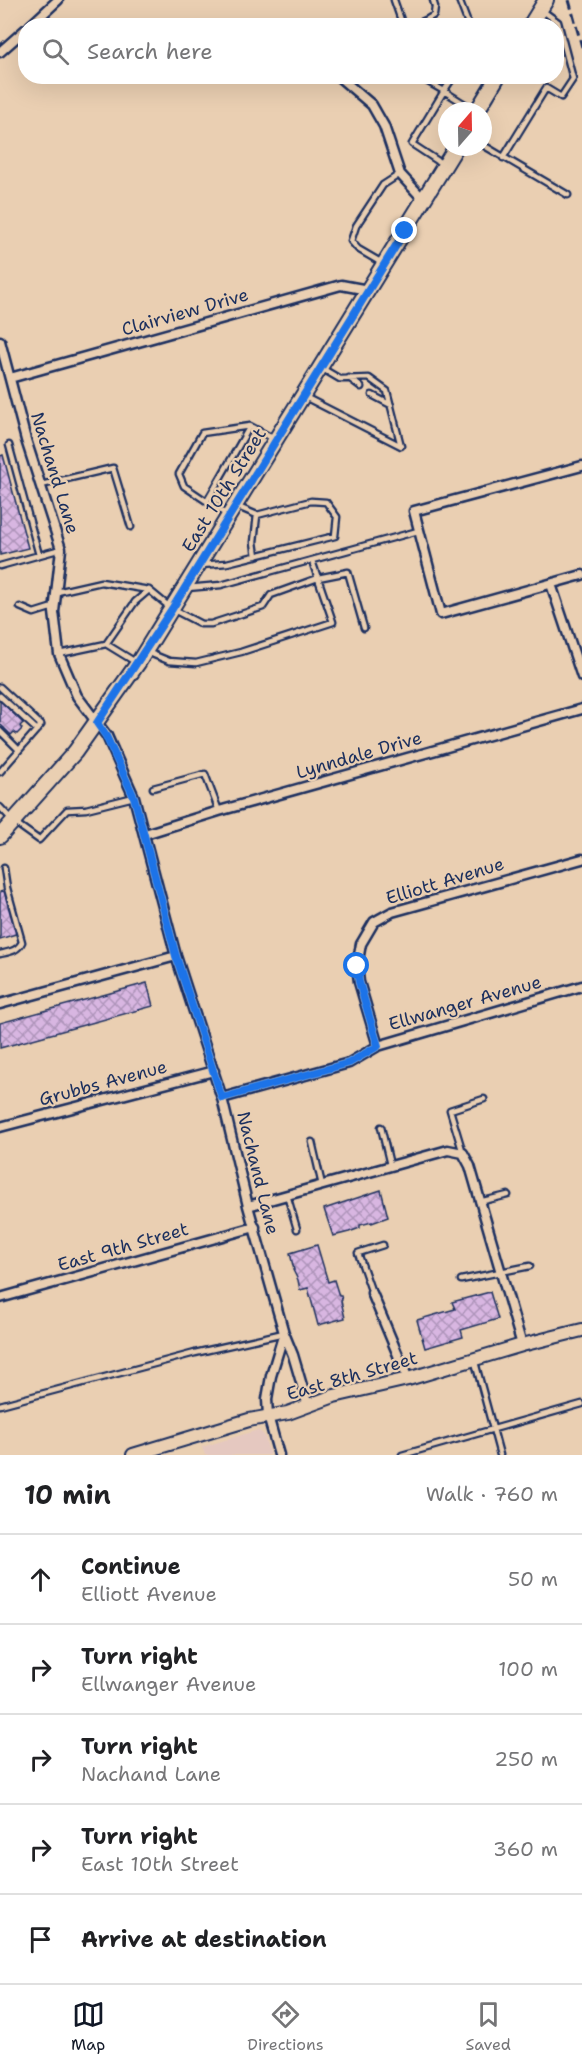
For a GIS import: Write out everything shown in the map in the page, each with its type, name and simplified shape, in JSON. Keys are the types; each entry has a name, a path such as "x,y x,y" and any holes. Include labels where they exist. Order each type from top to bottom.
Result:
{"main road":[{"path":"535,18 543,4"},
{"path":"482,102 493,84"},
{"name":"East 10th Street","path":"0,837 75,752 141,657 450,156"},
{"name":"East 8th Street","path":"134,1455 268,1416 288,1413 334,1396 408,1379 522,1345 582,1330"}],"street":[{"path":"39,18 58,0"},
{"path":"0,52 18,36"},
{"path":"347,84 372,105 384,126 400,174 424,200"},
{"name":"Clairview Drive","path":"10,378 341,285 368,290"},
{"name":"Nachand Lane","path":"0,341 26,440 61,549 54,612 59,654 77,696 106,736 134,797 176,956 222,1098 248,1206 284,1333 294,1356 308,1406"},
{"path":"582,466 414,511 441,614 582,575"},
{"path":"551,584 582,677"},
{"name":"Lynndale Drive","path":"145,834 582,709"},
{"name":"Elliott Avenue","path":"378,1046 359,982 357,966 361,944 374,922 392,912 582,859"},
{"path":"0,1004 176,956"},
{"name":"Ellwanger Avenue","path":"222,1098 349,1063 378,1046 582,986"},
{"name":"Grubbs Avenue","path":"0,1127 214,1071"},
{"path":"248,1206 448,1150 463,1153 470,1166 522,1345"},
{"name":"East 9th Street","path":"0,1298 255,1227"},
{"path":"372,1293 408,1379"},
{"path":"279,1455 268,1416 269,1383 284,1333"}],"lane":[{"path":"394,0 400,18"},
{"path":"430,18 434,15 433,0"},
{"path":"459,0 466,18"},
{"path":"543,4 555,18"},
{"path":"503,158 546,88 561,97 573,79 564,45"},
{"path":"432,84 462,102"},
{"path":"445,165 412,144 449,84"},
{"path":"492,151 568,195"},
{"path":"384,264 358,249 351,240 356,226 383,185 400,174"},
{"path":"303,396 401,446 387,391 369,378 340,379 321,368"},
{"path":"349,378 361,387"},
{"path":"372,395 392,406"},
{"path":"207,501 250,426"},
{"path":"199,566 227,563 335,536 336,517 326,502 311,501 257,514 232,511 207,501 184,486 179,474 202,434 250,426 276,440"},
{"path":"9,445 39,555"},
{"path":"41,485 113,468 131,527"},
{"path":"256,556 254,542 257,514"},
{"path":"185,588 221,585 418,531"},
{"path":"0,566 61,549"},
{"path":"59,654 106,644 141,657 196,663 241,652 333,622 312,561"},
{"path":"57,592 101,582 148,590 172,609 201,624 211,624 263,607 271,595 318,578 348,572 364,628"},
{"path":"106,644 135,602 148,590"},
{"path":"20,607 34,613 50,608 54,612"},
{"path":"0,687 41,725 0,772"},
{"path":"0,696 37,730"},
{"path":"0,731 19,750"},
{"path":"153,788 205,774 219,811"},
{"path":"0,807 14,822 39,840 67,810 86,809 134,797"},
{"path":"0,954 20,948 22,942 7,888 4,868"},
{"path":"463,1153 450,1110 484,1099"},
{"path":"381,1127 390,1166"},
{"path":"312,1142 322,1185"},
{"path":"287,1195 297,1229"},
{"path":"479,1202 508,1195"},
{"path":"372,1293 358,1253 383,1245"},
{"path":"461,1280 530,1266"},
{"path":"0,1405 195,1353 284,1333"},
{"path":"474,1359 500,1455"},
{"path":"402,1455 582,1404"}],"shaded area":[{"path":"258,1430 264,1435 270,1455 205,1455 202,1447"}],"building":[{"path":"3,455 28,548 0,555 0,456"},
{"path":"0,700 23,723 20,726 22,729 17,734 14,732 11,735 0,724"},
{"path":"6,890 19,933 0,939 0,892"},
{"path":"147,983 153,1006 0,1048 0,1023"},
{"path":"381,1190 388,1217 333,1236 324,1209"},
{"path":"317,1245 328,1282 334,1280 339,1296 341,1296 345,1318 318,1325 308,1288 300,1290 290,1253"},
{"path":"490,1292 498,1319 461,1330 463,1337 425,1348 417,1320 455,1309 452,1302"}],"railway":[{"path":"569,0 582,47"}],"route":[{"path":"357,966 359,982 378,1046 349,1063 222,1098 176,956 134,797 106,736 97,723 172,609 405,231"}]}
